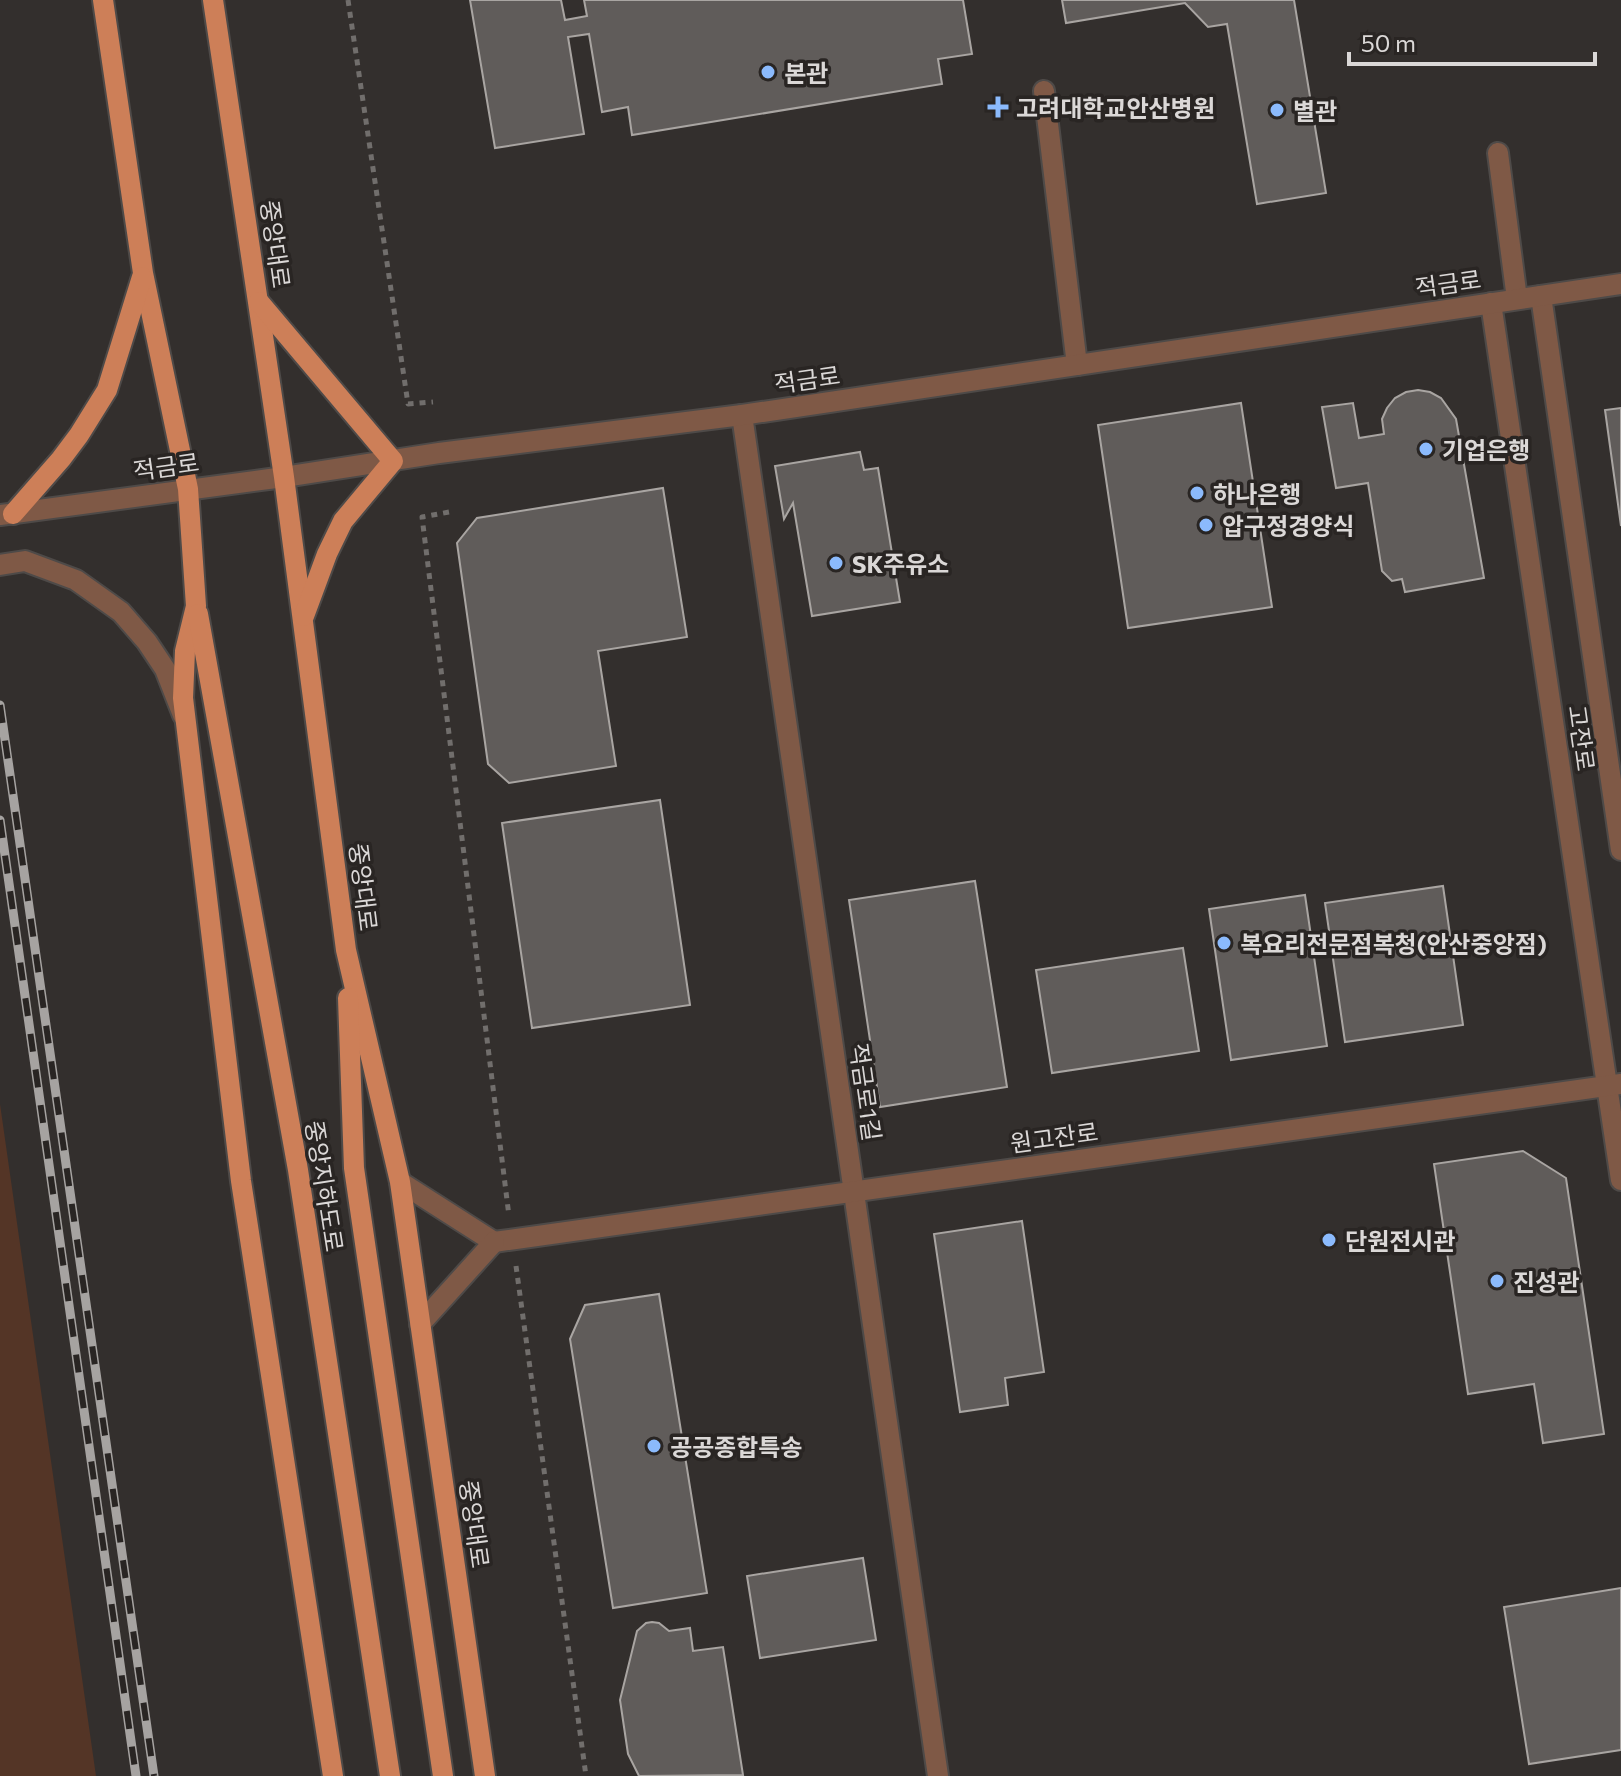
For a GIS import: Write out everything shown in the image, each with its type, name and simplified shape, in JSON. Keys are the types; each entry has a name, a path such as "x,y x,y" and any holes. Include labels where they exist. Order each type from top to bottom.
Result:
{"main road":[{"path":"103,0 143,273 188,489 196,606 185,651 183,698 241,1181 333,1776"},
{"name":"중앙대로","path":"213,0 284,477 346,950 400,1182 485,1776"},
{"path":"7,514 61,459 107,390 143,273"},
{"path":"258,301 393,461 343,521 327,554 303,620"},
{"name":"중앙지하도로","path":"196,606 298,1170 390,1776"},
{"name":"중앙지하도로","path":"346,950 354,1168 443,1776"}],"street":[{"path":"1044,91 1077,365"},
{"path":"1498,153 1517,299"},
{"name":"적금로","path":"7,514 742,415 1621,284"},
{"name":"고잔로","path":"1541,296 1621,850"},
{"name":"고잔로","path":"1491,303 1614,1085 1621,1180"},
{"name":"적금로1길","path":"742,415 938,1776"},
{"path":"0,565 25,561 76,580 121,612 165,669 186,723"},
{"name":"원고잔로","path":"503,1241 1614,1085"},
{"path":"400,1182 503,1241 420,1324"}],"path":[{"path":"348,0 408,404 433,402"},
{"path":"449,512 422,517 503,1241 586,1776"}],"shaded area":[{"path":"0,1104 96,1776 0,1776"}],"building":[{"name":"본관","path":"470,0 561,0 565,20 587,16 584,0 963,0 972,54 938,59 942,84 632,135 628,107 602,112 589,34 568,37 584,134 495,148"},
{"name":"별관","path":"1062,0 1294,0 1326,193 1257,204 1227,24 1208,27 1185,3 1066,23"},
{"path":"1418,390 1441,398 1456,419 1484,578 1405,592 1402,579 1392,581 1382,571 1368,483 1336,488 1322,407 1353,403 1359,438 1384,434 1382,419 1387,408 1395,398"},
{"path":"1241,403 1272,607 1128,628 1098,425"},
{"path":"1621,408 1621,526 1605,410"},
{"path":"860,452 864,470 878,468 900,602 812,616 793,503 784,519 775,466"},
{"path":"663,488 687,637 598,651 616,766 509,783 488,764 457,543 477,518"},
{"path":"660,800 690,1005 532,1028 502,823"},
{"path":"975,881 1007,1087 880,1107 849,900"},
{"path":"1443,886 1463,1025 1345,1042 1325,903"},
{"path":"1305,895 1327,1046 1231,1060 1209,909"},
{"path":"1183,948 1199,1051 1052,1073 1036,970"},
{"path":"1523,1151 1566,1178 1604,1434 1543,1443 1534,1384 1468,1394 1434,1164"},
{"path":"1022,1221 1044,1372 1005,1378 1008,1405 960,1412 934,1234"},
{"path":"659,1294 707,1593 613,1608 570,1339 585,1305"},
{"path":"863,1558 876,1640 760,1658 747,1576"},
{"path":"1621,1588 1621,1750 1529,1764 1504,1607"},
{"path":"652,1622 669,1631 690,1628 693,1651 723,1647 743,1775 639,1776 628,1754 620,1700 637,1631"}],"railway":[{"path":"0,705 154,1776"},
{"path":"0,820 136,1776"}],"place":[{"name":"본관","path":"768,72"},
{"name":"고려대학교안산병원","path":"998,107"},
{"name":"별관","path":"1277,110"},
{"name":"기업은행","path":"1426,449"},
{"name":"하나은행","path":"1197,493"},
{"name":"압구정경양식","path":"1206,525"},
{"name":"SK주유소","path":"836,563"},
{"name":"복요리전문점복청(안산중앙점)","path":"1224,943"},
{"name":"단원전시관","path":"1329,1240"},
{"name":"진성관","path":"1497,1281"},
{"name":"공공종합특송","path":"654,1446"}]}
